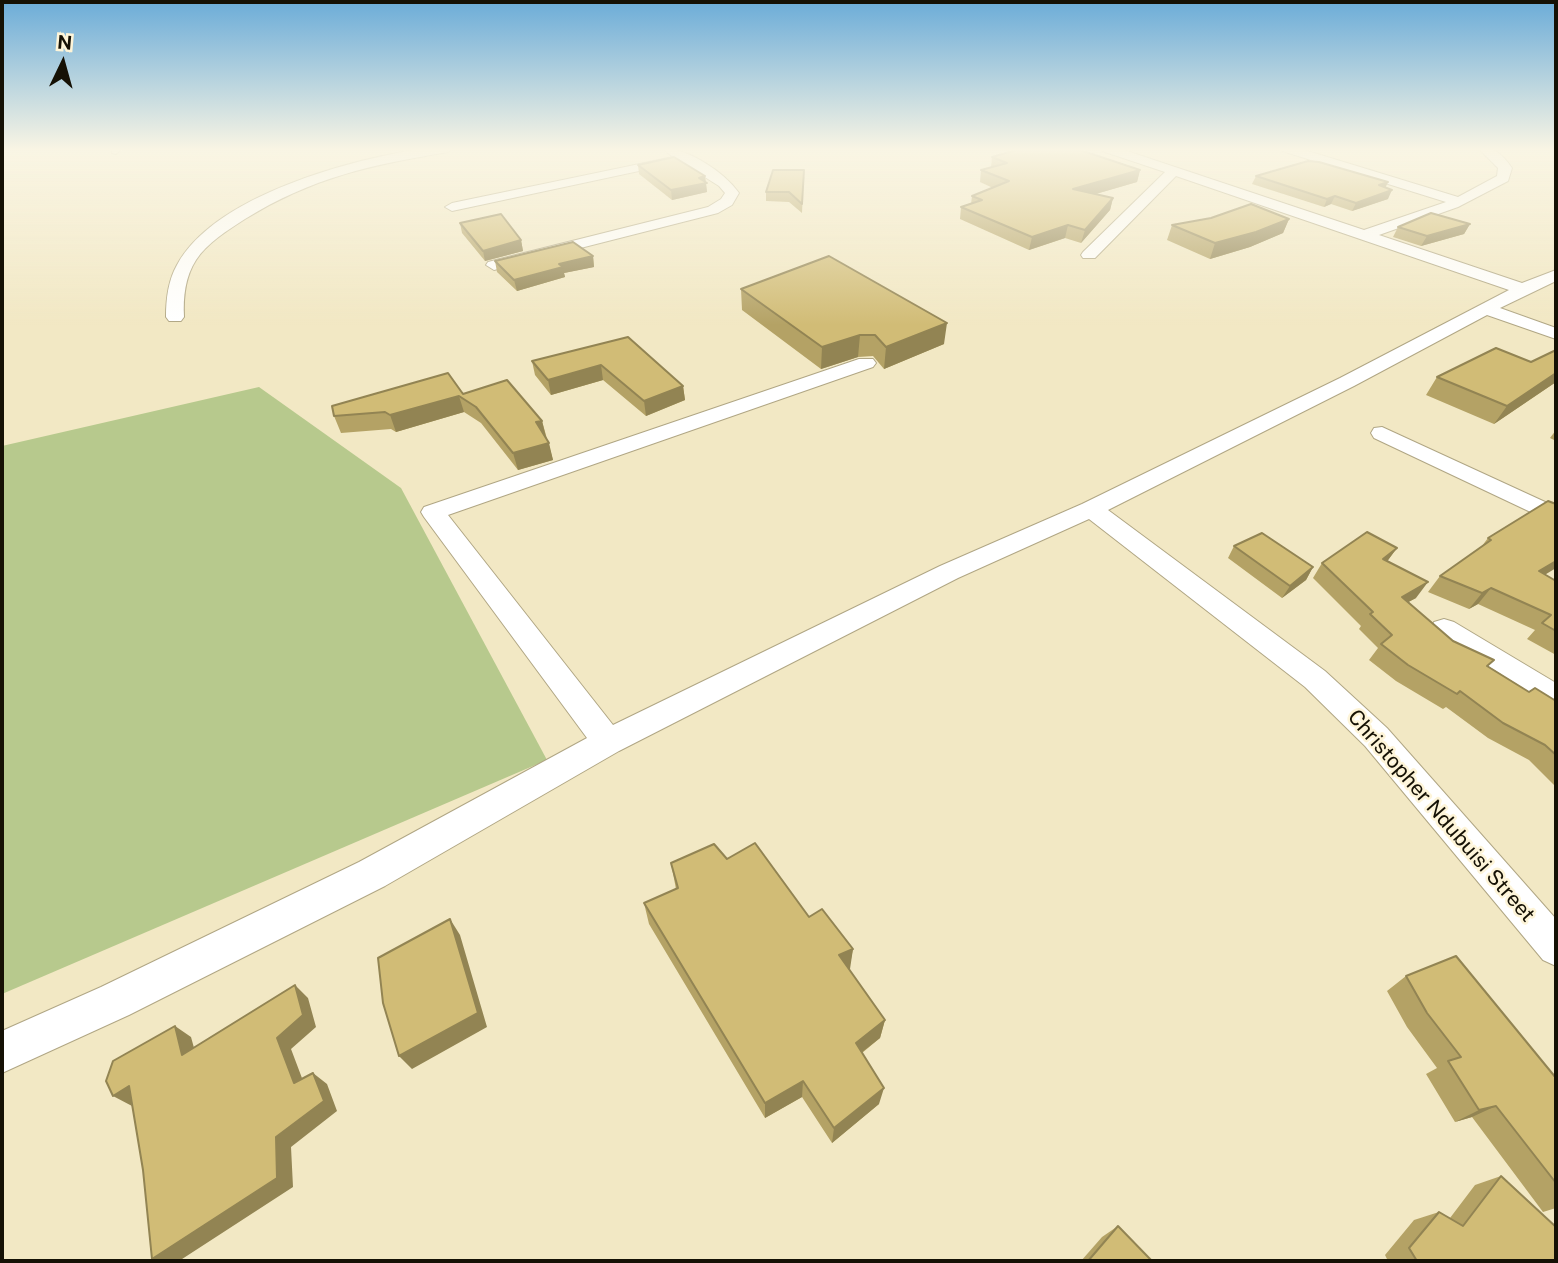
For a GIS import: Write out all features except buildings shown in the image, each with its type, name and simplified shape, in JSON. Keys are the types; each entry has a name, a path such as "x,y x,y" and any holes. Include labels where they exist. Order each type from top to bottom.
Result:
{"street":[{"path":"175,317 174,295 183,269 197,249 257,207"},
{"path":"494,265 718,207"},
{"path":"1089,255 1138,207"},
{"path":"1282,207 1522,289"},
{"path":"1364,235 1441,207"},
{"path":"2,1052 115,1000 372,874 608,743 949,572 1090,509 1347,382 1522,289 1556,275"},
{"path":"1486,309 1556,334"},
{"path":"608,743 433,512 866,363"},
{"path":"1382,433 1556,516"},
{"name":"Christopher Ndubuisi Street","path":"1090,509 1315,679 1376,737 1556,947"},
{"path":"1444,629 1556,698"}],"green space":[{"path":"259,387 401,488 547,760 2,994 2,446"}]}
